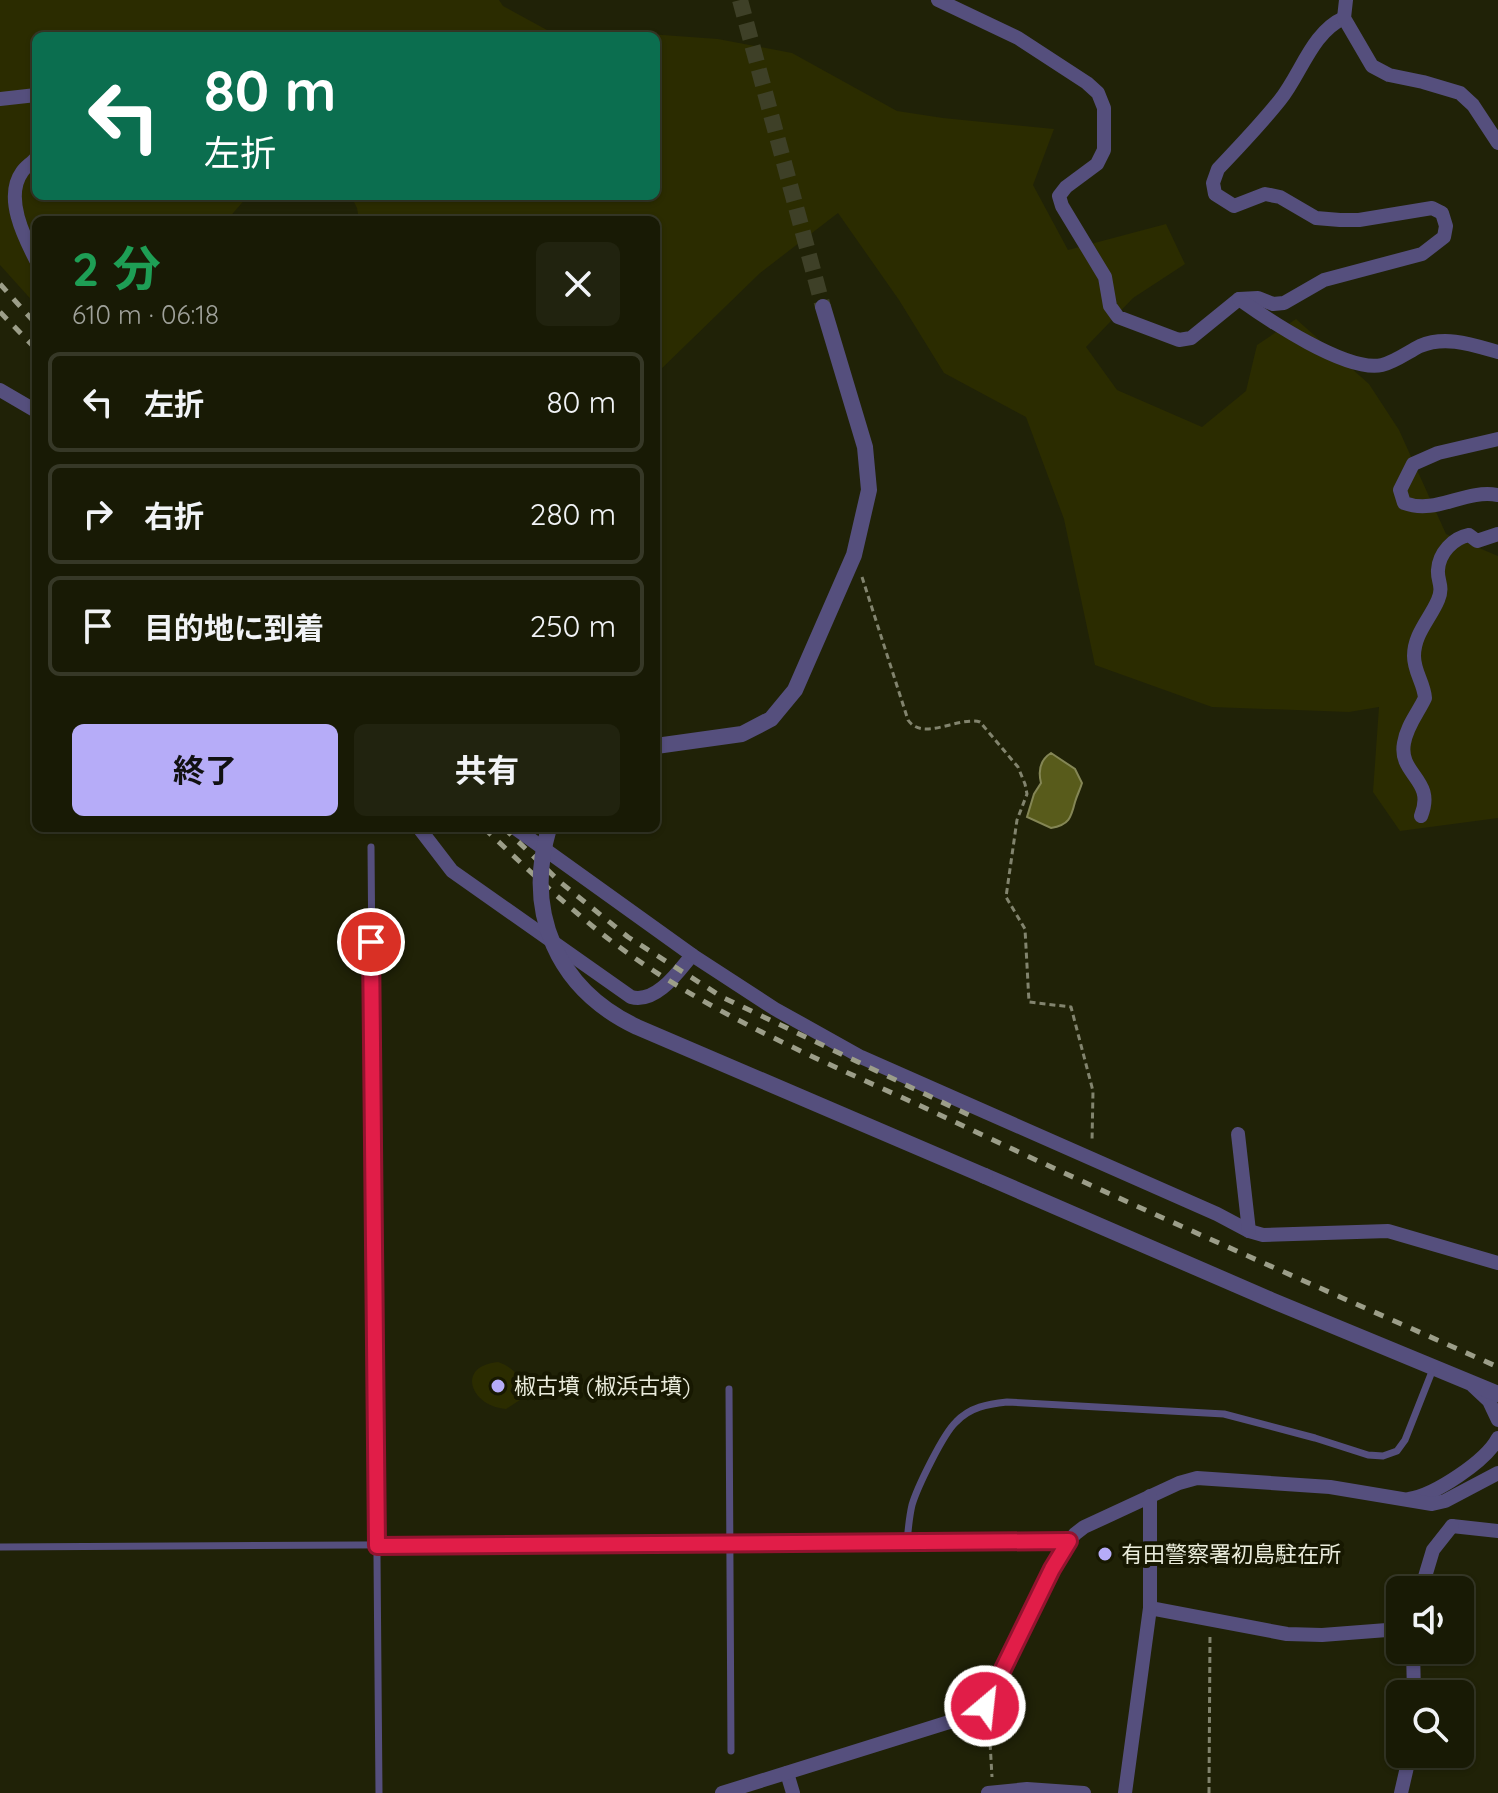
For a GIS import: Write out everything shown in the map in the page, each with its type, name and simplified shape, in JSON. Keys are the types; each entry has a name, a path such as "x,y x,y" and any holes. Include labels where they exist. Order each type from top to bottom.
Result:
{"street":[{"path":"938,0 1018,38 1098,93 1104,108 1104,150 1097,164 1059,196 1062,206 1105,277 1110,306 1118,317 1179,340 1191,338 1239,299 1258,298 1273,304 1284,303 1324,280 1422,254 1444,237 1446,226 1442,213 1432,208 1359,220 1340,220 1316,218 1280,197 1265,194 1234,206 1215,194 1213,183 1218,169 1281,99 1317,40 1335,22 1344,18"},
{"path":"1346,0 1344,18 1372,66 1389,75 1460,93 1473,105 1498,143"},
{"path":"0,99 32,95"},
{"path":"32,162 20,174 16,193 17,215 32,252"},
{"path":"1239,299 1269,321 1350,361 1380,365 1423,345 1440,341 1460,342 1498,352"},
{"path":"660,745 734,736 771,719 795,690 854,555 867,506 868,469 858,419 823,307"},
{"path":"0,390 32,409"},
{"path":"1498,439 1438,453 1413,464 1400,490 1404,503 1431,508 1474,494 1498,495"},
{"path":"1421,816 1427,803 1425,793 1419,777 1408,768 1403,745 1411,720 1425,698 1415,669 1415,648 1422,626 1438,601 1442,584 1438,570 1447,547 1459,536 1469,535 1477,541 1498,534"},
{"path":"422,832 452,871 631,997 652,996 692,955"},
{"path":"521,832 692,955 775,1009 861,1057 1217,1214 1249,1231 1263,1235 1388,1231 1498,1263"},
{"path":"548,832 540,866 545,918 561,962 582,990 612,1014 1478,1388 1489,1401 1498,1420"},
{"path":"1238,1134 1249,1231"},
{"path":"1439,1371 1498,1394"},
{"path":"1397,1499 1417,1498 1441,1485 1485,1454 1498,1438"},
{"path":"722,1793 978,1713 988,1701 1052,1569 1069,1541 1084,1527 1188,1480 1212,1477 1330,1487 1423,1504 1445,1501 1498,1473"},
{"path":"1125,1793 1150,1608 1150,1496"},
{"path":"1445,1501 1452,1526"},
{"path":"1452,1526 1498,1531"},
{"path":"1425,1576 1433,1550 1452,1526"},
{"path":"1150,1608 1287,1634 1386,1630"},
{"path":"1401,1793 1407,1768"},
{"path":"787,1773 793,1793"},
{"path":"990,1793 1027,1789 1084,1793"}],"lane":[{"path":"371,847 379,1793"},
{"path":"907,1543 914,1500 945,1437 955,1423 988,1404 1007,1402 1224,1414 1368,1455 1383,1456 1397,1451 1405,1440 1439,1371"},
{"path":"729,1389 731,1751"},
{"path":"0,1547 1069,1541"}],"path":[{"path":"854,555 908,720 913,727 920,730 970,719 980,722 1022,775 1027,794 1017,820 1006,897 1025,929 1029,1002 1071,1007 1093,1091 1093,1132 1088,1159"},
{"path":"1209,1793 1211,1619"},
{"path":"988,1701 990,1793"}],"shaded area":[{"path":"0,0 499,0 503,6 551,32 32,32 32,200 244,200 230,216 32,216 32,301 0,265"},
{"path":"660,35 718,39 792,53 897,111 1054,129 1033,185 1068,250 1166,224 1185,264 1133,298 1086,347 1117,390 1202,427 1246,391 1257,345 1296,319 1369,384 1399,430 1446,534 1498,556 1498,818 1400,831 1373,792 1379,707 1349,712 1212,707 1095,665 1064,519 1026,417 944,373 899,300 838,213 760,273 660,370 660,216 358,216 353,200 660,200"},
{"path":"1051,753 1075,769 1082,783 1068,820 1051,828 1027,817 1041,783 1041,766"},
{"path":"498,1362 514,1371 523,1386 523,1398 506,1409 484,1401 473,1386 472,1378 476,1371"}],"tunnel":[{"path":"740,0 823,307"}],"railway":[{"path":"0,284 32,320"},
{"path":"0,312 32,345"},
{"path":"488,832 606,937 692,995 738,1020 1105,1192 1498,1367"},
{"path":"508,832 560,882 628,937 722,997 971,1116"}],"place":[{"name":"椒古墳 (椒浜古墳)","path":"498,1386"},
{"name":"有田警察署初島駐在所","path":"1105,1554"}],"route":[{"path":"371,942 377,1546 1069,1541 1052,1569 985,1706"}]}
